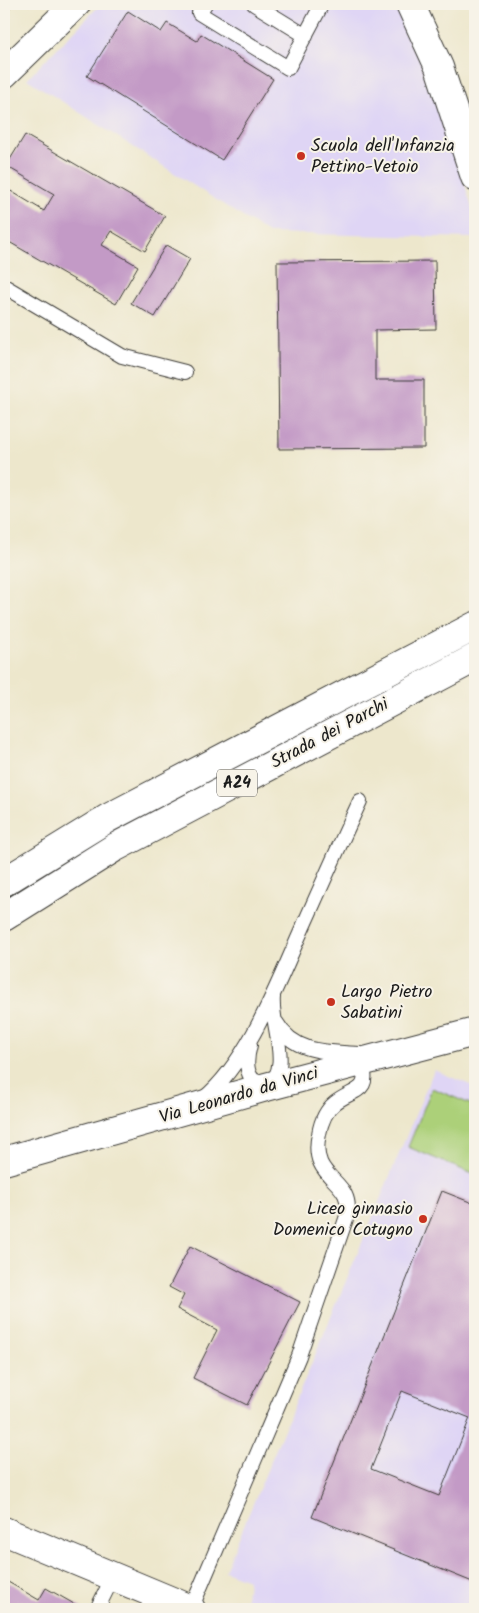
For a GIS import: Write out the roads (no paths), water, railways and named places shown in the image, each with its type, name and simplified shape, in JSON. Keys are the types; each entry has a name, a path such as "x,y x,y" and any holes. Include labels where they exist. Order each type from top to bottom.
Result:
{"main road":[{"path":"4,74 76,4"},
{"path":"410,4 439,66 475,177"},
{"name":"Strada dei Parchi","path":"4,882 108,818 475,626"},
{"name":"Strada dei Parchi","path":"4,917 114,848 475,658"},
{"name":"Via Leonardo da Vinci","path":"4,1161 266,1087 475,1032"},
{"path":"4,1531 191,1609"}],"lane":[{"path":"205,4 199,13 288,68 322,4"},
{"path":"254,4 306,36"},
{"path":"4,286 122,356 185,372"},
{"path":"192,1108 228,1074 259,1021 276,989 360,800"},
{"path":"259,1021 249,1050 247,1068 255,1083 266,1087 274,1082 279,1069 273,1014 276,989"},
{"path":"191,1609 297,1362 347,1214 348,1203 344,1191 319,1163 317,1140 323,1119 332,1106 362,1087 364,1076 373,1058 301,1047 285,1036 273,1014"},
{"path":"98,1609 113,1577"}],"place":[{"name":"Scuola dell'Infanzia Pettino-Vetoio","path":"301,156"},
{"name":"Largo Pietro Sabatini","path":"331,1002"},
{"name":"Liceo ginnasio Domenico Cotugno","path":"423,1219"}]}
